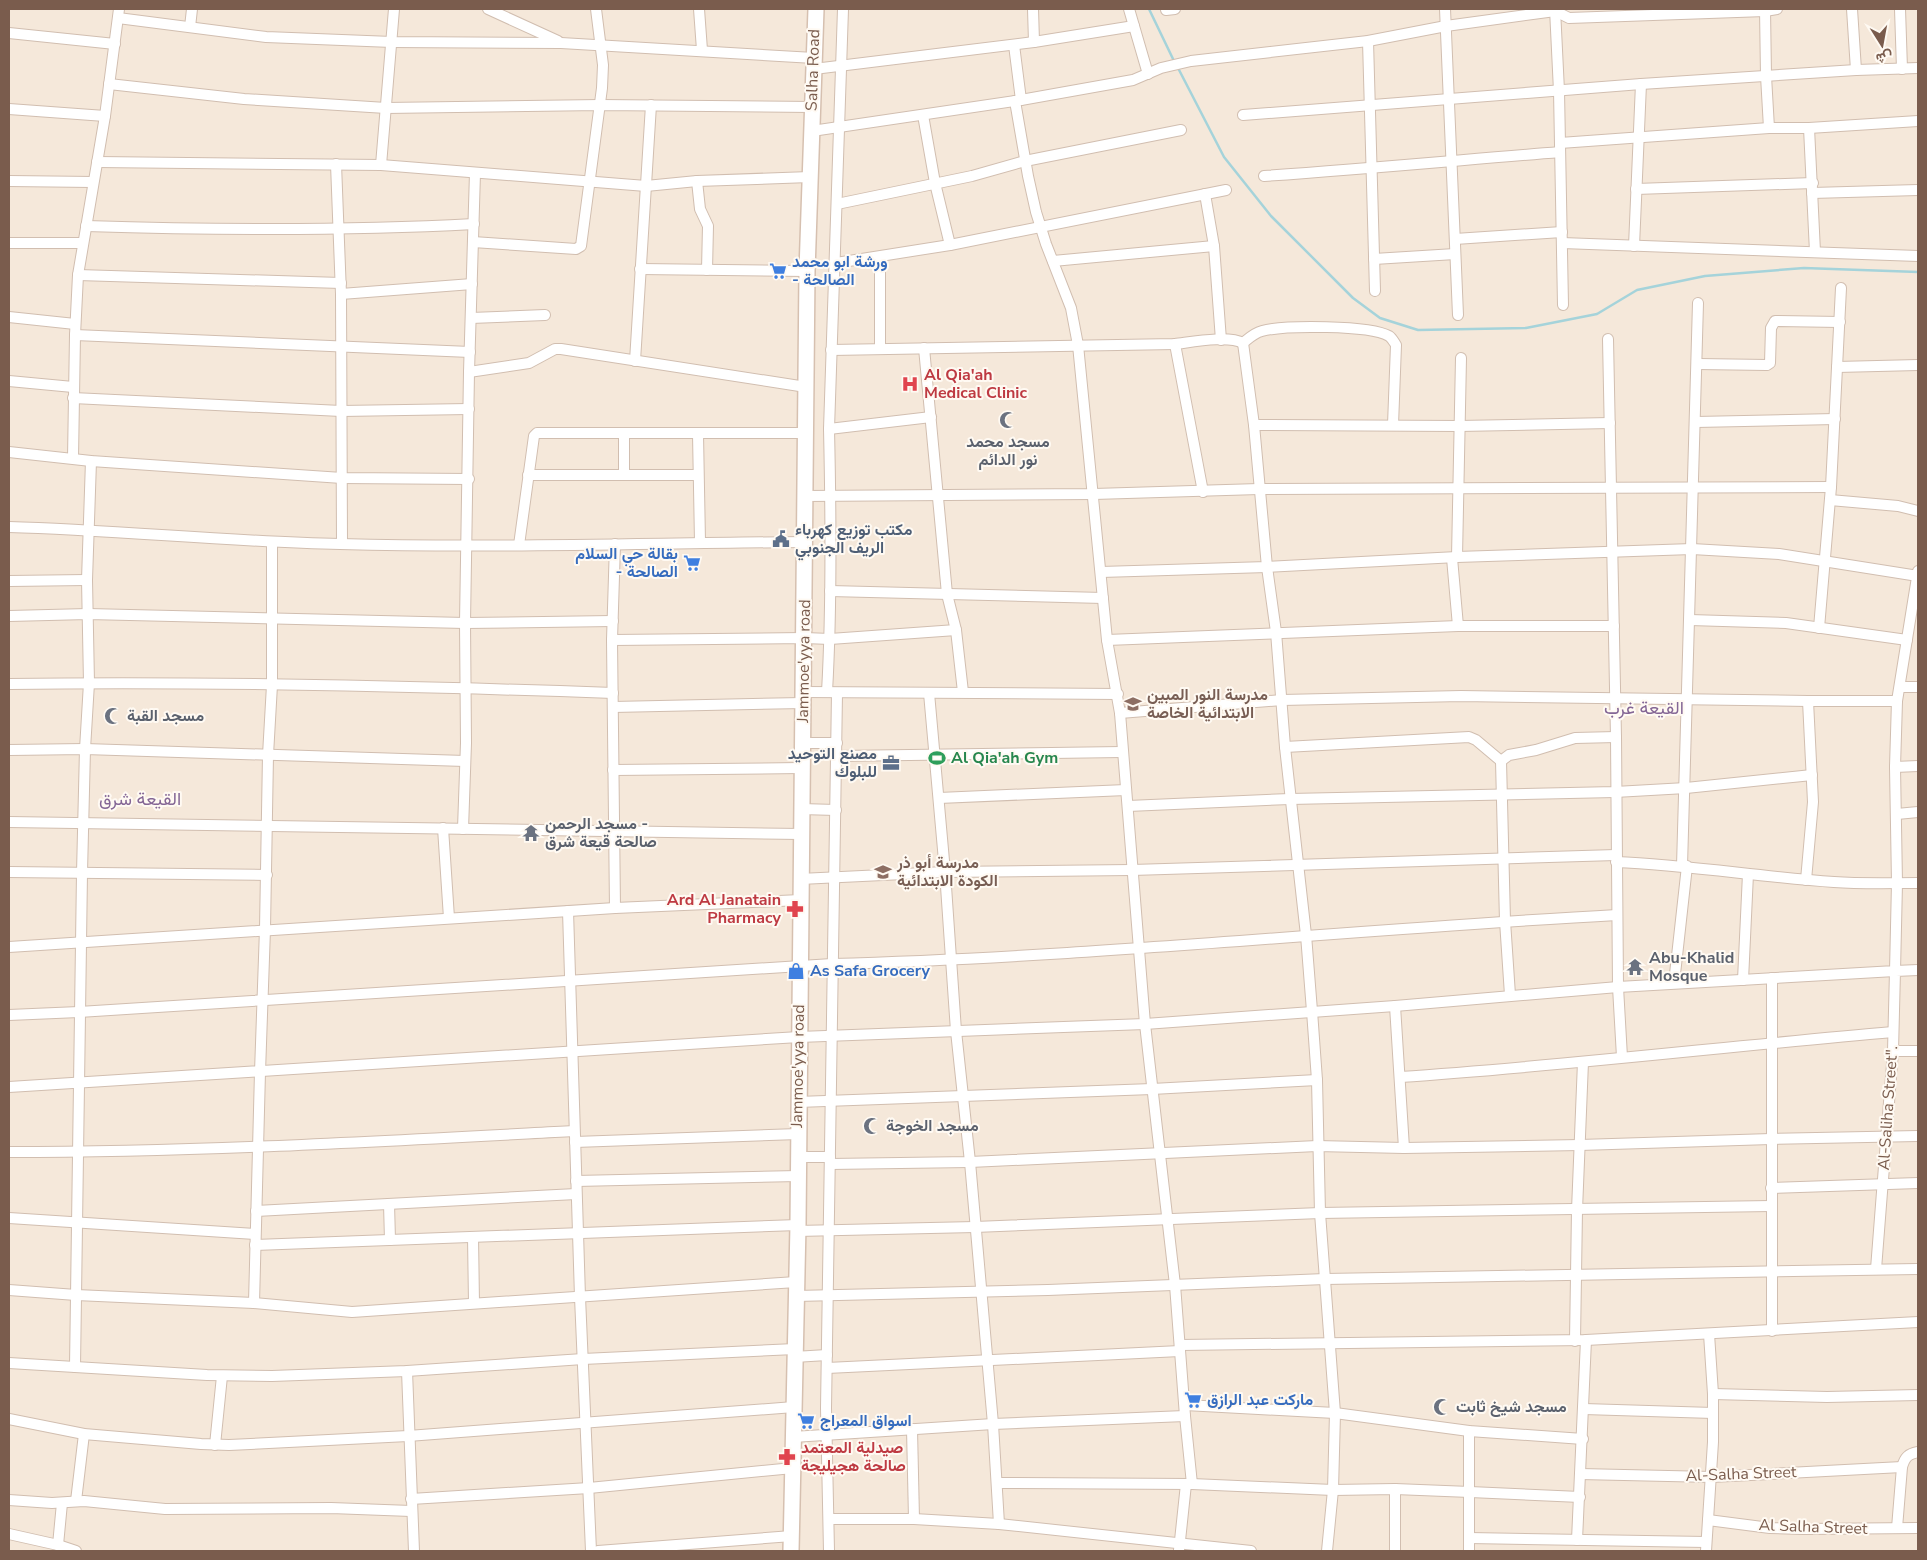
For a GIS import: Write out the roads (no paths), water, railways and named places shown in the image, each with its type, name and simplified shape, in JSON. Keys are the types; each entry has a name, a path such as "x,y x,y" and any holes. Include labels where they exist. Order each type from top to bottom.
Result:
{"main road":[{"name":"Salha Road","path":"812,131 816,9"},
{"name":"Jammoe'yya road","path":"791,1551 805,638 804,496 807,271 812,131"}],"street":[{"path":"190,27 192,9"},
{"path":"381,165 394,9"},
{"path":"488,9 498,11 561,43"},
{"path":"473,242 579,248 582,240 603,76 596,9"},
{"path":"699,9 702,50"},
{"path":"829,1551 826,1434 837,743 832,693 830,639 831,497 829,429 843,9"},
{"path":"1033,9 1034,42"},
{"path":"1129,9 1148,74"},
{"path":"1445,9 1458,315"},
{"path":"812,131 1018,101 1133,80 1161,68 1191,61 1368,41 1446,26 1555,10 1570,18 1777,9"},
{"path":"1852,9 1856,70"},
{"path":"1900,9 1902,69"},
{"path":"1555,10 1559,91 1563,305"},
{"path":"1765,10 1769,128"},
{"path":"73,458 74,335 78,275 105,116 119,13 190,27 266,37 392,42 561,43 702,50 840,66 1014,45 1134,26"},
{"path":"9,33 115,44"},
{"path":"1368,41 1375,291"},
{"path":"1014,45 1025,161 1041,227 1071,308 1078,346 1107,640 1118,694 1145,1024 1168,1218 1185,1405 1189,1484 1179,1548"},
{"path":"1243,115 1641,84 1856,70 1918,68"},
{"path":"109,84 244,99 386,108 600,105 812,106"},
{"path":"1634,246 1641,84"},
{"path":"635,361 651,105"},
{"path":"9,109 105,116"},
{"path":"924,115 935,183 950,245"},
{"path":"1264,176 1371,169 1640,136 1918,121"},
{"path":"1809,128 1815,252"},
{"path":"837,204 972,176 1025,161 1181,130"},
{"path":"97,162 381,165 475,173 555,177 589,182 646,186 697,181 810,177"},
{"path":"336,164 341,282 342,544"},
{"path":"463,829 469,372 475,173"},
{"path":"9,180 93,182"},
{"path":"697,181 700,209 708,226 708,270"},
{"path":"1636,189 1813,188 1918,190"},
{"path":"836,263 950,245 1226,190"},
{"path":"1206,194 1214,246 1221,340"},
{"path":"86,226 221,230 474,224"},
{"path":"1455,239 1562,237 1634,246 1918,256"},
{"path":"9,243 83,243"},
{"path":"1053,261 1214,246"},
{"path":"1374,259 1455,254"},
{"path":"880,257 880,349"},
{"path":"640,269 807,271"},
{"path":"78,275 341,282"},
{"path":"341,294 472,284"},
{"path":"1818,628 1831,487 1841,288"},
{"path":"1674,983 1685,866 1698,303"},
{"path":"471,318 546,314"},
{"path":"9,317 75,324"},
{"path":"1698,364 1767,366 1770,363 1771,328 1775,321 1840,322"},
{"path":"1242,343 1261,331 1300,327 1351,328 1391,337 1396,345 1393,425"},
{"path":"74,335 470,352"},
{"path":"1608,339 1616,737 1618,987 1622,1057"},
{"path":"831,350 1175,344 1221,340 1240,341 1242,343"},
{"path":"1242,343 1254,425 1267,567 1276,632 1290,799 1306,935 1317,1080 1320,1212 1335,1413 1333,1490 1327,1551"},
{"path":"1175,344 1204,492"},
{"path":"924,348 947,594 956,630 963,692"},
{"path":"469,372 522,365 536,360 555,349 561,349 806,387"},
{"path":"1458,626 1455,557 1459,490 1461,358"},
{"path":"1837,367 1918,366"},
{"path":"9,381 73,387"},
{"path":"73,398 341,411 469,409"},
{"path":"829,429 931,417"},
{"path":"1696,422 1835,419"},
{"path":"1254,425 1459,426 1610,424"},
{"path":"519,545 534,436 538,433 805,433"},
{"path":"624,434 624,475"},
{"path":"698,434 700,542"},
{"path":"9,452 91,461 342,478 469,479"},
{"path":"75,1367 80,943 85,749 89,683 87,580 91,461"},
{"path":"528,475 698,475"},
{"path":"804,496 1094,494 1259,489 1459,490 1831,487"},
{"path":"1830,500 1898,506 1918,511"},
{"path":"9,527 88,529 272,542 342,544 519,545 805,542"},
{"path":"254,1303 267,875 268,755 272,684 272,542"},
{"path":"614,544 612,640 615,908"},
{"path":"1101,572 1692,549 1779,554 1918,576"},
{"name":"Al-Saliha Street\".","path":"1876,1268 1893,1051 1897,883 1895,767 1898,701 1907,640 1915,618 1918,571"},
{"path":"9,581 87,580"},
{"path":"830,591 1103,598"},
{"path":"9,616 88,614 465,622 613,621"},
{"path":"1690,620 1786,623 1907,640"},
{"path":"1107,640 1458,626 1614,626"},
{"path":"612,640 830,639 956,630"},
{"path":"9,684 272,684 466,688 613,694"},
{"path":"1900,687 1918,688"},
{"path":"613,707 804,697 832,693 1118,694"},
{"path":"929,693 945,872 956,1031 994,1424 999,1524"},
{"path":"1120,713 1282,700 1461,696 1898,701"},
{"path":"1806,880 1812,818 1808,701"},
{"path":"1285,746 1469,737 1476,740 1501,761 1505,921 1510,996"},
{"path":"1501,761 1509,755 1536,750 1575,738 1616,737"},
{"path":"802,743 837,743"},
{"path":"9,750 85,749 465,761"},
{"path":"837,756 1122,752"},
{"path":"1895,767 1918,766"},
{"path":"613,770 802,768"},
{"path":"1128,806 1290,799 1615,792 1686,788 1812,775"},
{"path":"939,798 1126,790"},
{"path":"801,809 836,810"},
{"path":"1897,814 1918,812"},
{"path":"9,822 801,834"},
{"path":"443,828 449,918"},
{"path":"800,879 945,872 1132,870 1298,864 1616,858 1806,880 1918,883"},
{"path":"9,872 267,875"},
{"path":"1743,980 1748,874"},
{"path":"9,947 265,929 615,908 801,900"},
{"path":"568,911 576,1194 591,1551"},
{"path":"9,1015 571,982 832,964 951,961 1505,921 1617,915"},
{"path":"9,1087 799,1037 1145,1024 1674,983 1918,970"},
{"path":"1772,978 1772,1331"},
{"path":"1395,1006 1404,1148"},
{"path":"1400,1077 1584,1062 1772,1042 1893,1032"},
{"path":"1893,1051 1918,1051"},
{"path":"1575,1341 1577,1210 1584,1062"},
{"path":"798,1102 1152,1089 1317,1080"},
{"path":"9,1152 258,1147 574,1131"},
{"path":"575,1142 798,1134"},
{"path":"798,1157 830,1161 970,1162 1317,1146 1404,1148 1918,1136"},
{"path":"576,1181 798,1176"},
{"path":"1772,1188 1918,1184"},
{"path":"256,1211 576,1194"},
{"path":"389,1204 390,1240"},
{"path":"9,1218 255,1239 390,1240 578,1232 797,1228 829,1231 975,1227 1320,1212 1772,1206"},
{"path":"473,1237 474,1303"},
{"path":"9,1290 254,1303 352,1312 580,1297 796,1289 828,1295 982,1292 1325,1279 1575,1276 1876,1268 1918,1269"},
{"path":"827,1368 988,1361 1180,1348 1330,1343 1575,1341 1918,1322"},
{"path":"1469,1538 1577,1540 1706,1547 1712,1477 1714,1412 1709,1334"},
{"path":"1577,1540 1586,1340"},
{"path":"9,1363 222,1376 272,1376 406,1371 583,1359 794,1353 827,1355"},
{"path":"406,1371 414,1551"},
{"path":"215,1445 222,1376"},
{"path":"1713,1394 1827,1397 1918,1396"},
{"path":"1185,1405 1335,1413 1469,1431 1582,1440"},
{"path":"9,1419 84,1434 215,1445 408,1436 794,1407"},
{"path":"1584,1409 1714,1412"},
{"path":"794,1437 994,1424 1185,1416"},
{"path":"912,1429 914,1519"},
{"path":"1469,1431 1469,1551"},
{"path":"76,1500 84,1434"},
{"path":"1898,1528 1902,1467 1905,1458 1910,1454 1918,1452"},
{"name":"Al-Salha Street","path":"1580,1474 1712,1477 1902,1467"},
{"path":"411,1499 589,1488 793,1468"},
{"path":"998,1483 1189,1484 1580,1497"},
{"path":"1395,1490 1395,1551"},
{"path":"9,1500 62,1503 76,1500 166,1509 331,1508 411,1511"},
{"path":"58,1545 62,1503"},
{"path":"829,1519 914,1519 999,1524 1179,1548 1251,1551"},
{"name":"Al Salha Street","path":"1708,1520 1803,1530 1918,1528"},
{"path":"9,1534 76,1551"},
{"path":"598,1551 792,1536"}],"waterway":[{"path":"1149,9 1174,61"},
{"path":"1177,66 1224,157 1271,216 1353,298 1380,318 1418,330 1526,328 1597,314 1637,290 1705,276 1804,268 1918,272"}],"place":[{"name":"ورشة ابو محمد - الصالحة","path":"778,271"},
{"name":"Al Qia'ah Medical Clinic","path":"910,384"},
{"name":"مسجد محمد نور الدائم","path":"1008,420"},
{"name":"مكتب توزيع كهرباء الريف الجنوبي","path":"781,539"},
{"name":"بقالة حي السلام - الصالحة","path":"692,563"},
{"name":"مدرسة النور المبين الابتدائية الخاصة","path":"1133,704"},
{"name":"مسجد القبة","path":"113,716"},
{"name":"Al Qia'ah Gym","path":"937,758"},
{"name":"مصنع التوحيد للبلوك","path":"891,763"},
{"name":"مسجد الرحمن - صالحة قيعة شرق","path":"531,833"},
{"name":"مدرسة أبو ذر الكودة الابتدائية","path":"883,872"},
{"name":"Ard Al Janatain Pharmacy","path":"795,909"},
{"name":"Abu-Khalid Mosque","path":"1635,967"},
{"name":"As Safa Grocery","path":"796,971"},
{"name":"مسجد الخوجة","path":"872,1126"},
{"name":"ماركت عبد الرازق","path":"1193,1400"},
{"name":"مسجد شيخ ثابت","path":"1442,1407"},
{"name":"اسواق المعراج","path":"806,1421"},
{"name":"صيدلية المعتمد صالحة هجيليجة","path":"787,1457"}],"district":[{"name":"القيعة غرب","path":"1644,708"},
{"name":"القيعة شرق","path":"140,799"}]}
